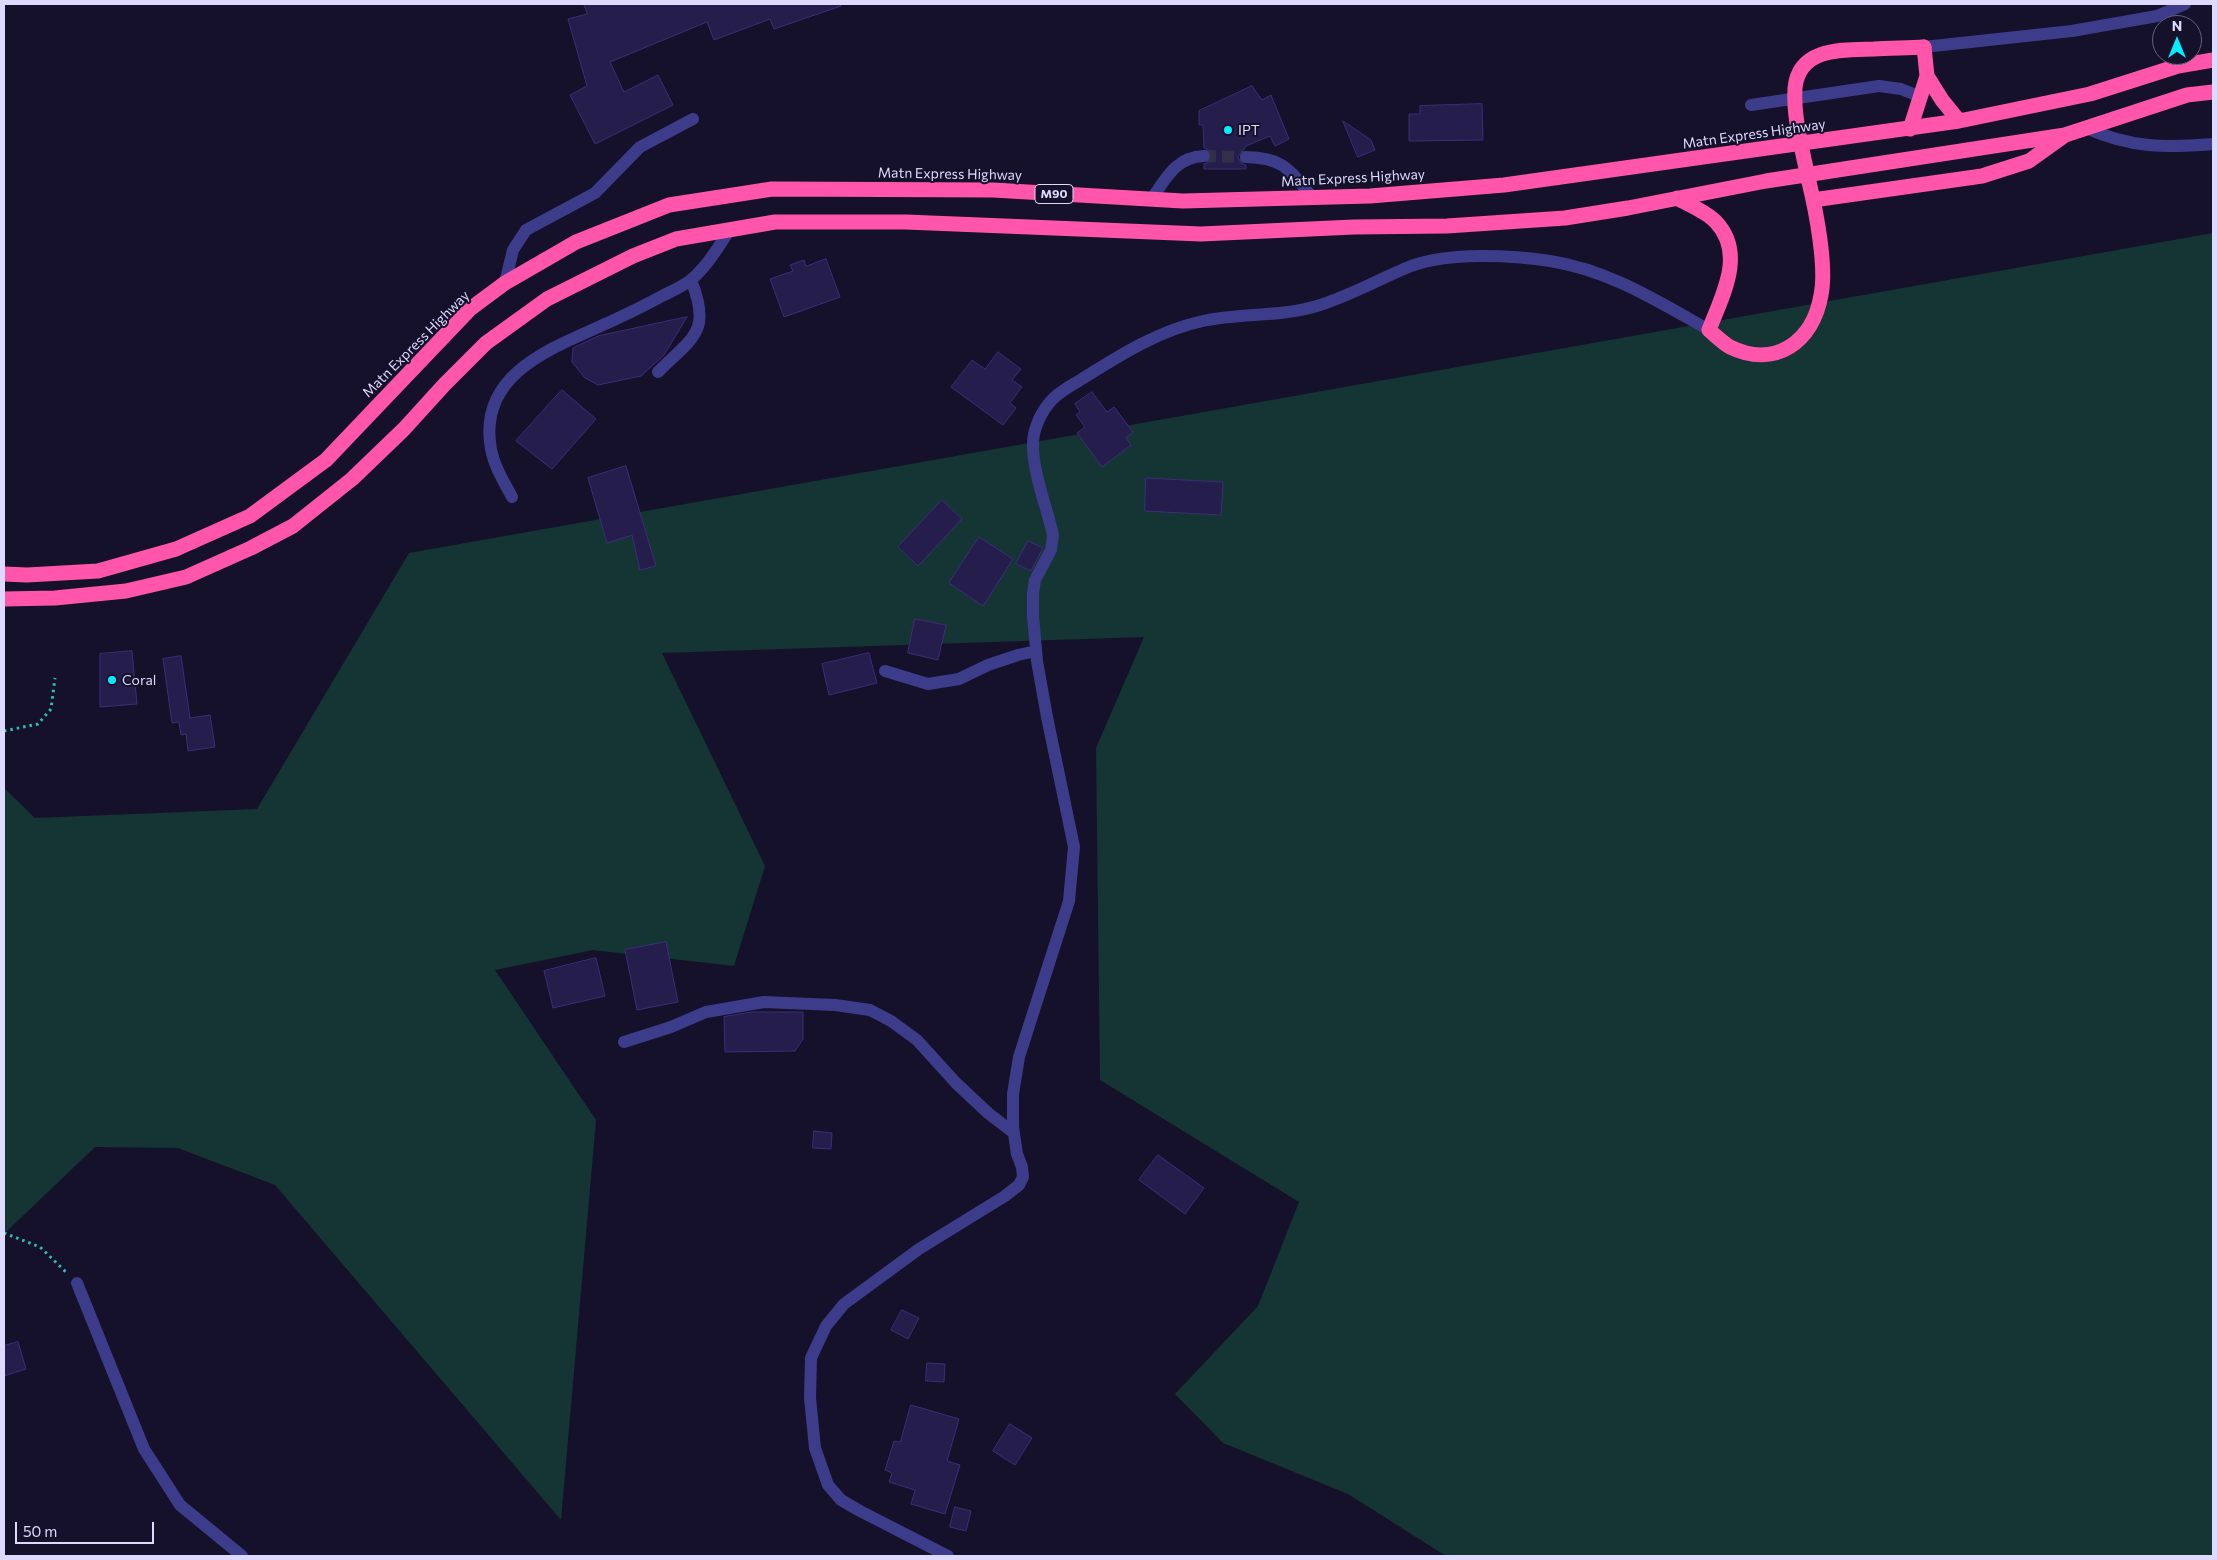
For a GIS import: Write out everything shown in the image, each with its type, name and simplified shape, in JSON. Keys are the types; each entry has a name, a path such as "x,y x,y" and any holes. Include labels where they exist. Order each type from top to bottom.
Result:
{"highway":[{"path":"1677,198 1716,221 1728,239 1731,259 1728,278 1709,330 1729,346 1762,356 1777,354 1793,345 1808,330 1815,318 1822,294 1822,267 1813,200 1796,112 1795,88 1800,70 1812,58 1824,52 1924,47 1927,76 1910,129"},
{"name":"Matn Express Highway","path":"4,574 27,575 98,571 176,549 250,516 326,460 470,309 505,283 576,242 669,205 772,189 993,190 1151,200 1370,196 1504,185 1959,121 2090,94 2178,66 2213,60"},
{"path":"1927,76 1942,100 1959,121"},
{"path":"4,599 55,598 126,591 186,577 251,548 293,526 352,479 404,429 486,343 548,299 633,256 676,239 731,228 775,222 869,222 1201,234 1354,227 1447,226 1536,220 1574,216 1766,181 2065,135 2187,95 2213,92"},
{"path":"1813,200 1982,176 2029,161 2065,135"}],"street":[{"path":"1924,47 2072,31 2157,16 2185,4"},
{"path":"1751,105 1879,86 1901,89 1920,97"},
{"path":"505,283 513,250 526,230 595,193 640,147 693,118"},
{"path":"2086,128 2108,137 2153,147 2213,144"},
{"path":"1151,200 1178,164 1194,156 1204,156"},
{"path":"1246,157 1269,158 1280,162 1313,198"},
{"path":"512,497 498,471 491,450 489,432 495,401 508,379 519,369 552,348 639,309 691,280 711,259 731,228"},
{"path":"948,1556 841,1500 828,1485 815,1448 810,1398 811,1358 826,1326 844,1304 919,1248 1005,1196 1019,1185 1023,1177 1014,1133 1013,1094 1019,1057 1070,901 1074,847 1058,773 1036,652 1033,592 1035,580 1051,550 1053,535 1032,447 1035,429 1043,411 1052,400 1065,390 1115,358 1162,334 1204,321 1288,313 1316,306 1357,292 1410,267 1458,258 1504,258 1551,262 1589,270 1630,286 1709,330"},
{"path":"658,372 698,330 701,316 700,303 691,280"},
{"path":"885,671 928,684 936,683 959,679 988,665 1018,654 1036,652"},
{"path":"624,1042 671,1027 706,1012 764,1002 835,1005 870,1010 891,1021 917,1040 969,1095 1014,1133"},
{"path":"77,1283 144,1449 180,1505 242,1556"},
{"path":"921,1543 928,1556"}],"path":[{"path":"4,731 38,724 51,709 55,678"},
{"path":"4,1233 40,1247 77,1283"}],"green space":[{"path":"2213,233 2213,1556 1446,1556 1348,1494 1223,1443 1175,1394 1258,1306 1299,1202 1100,1080 1096,748 1144,637 662,653 765,866 734,966 593,950 495,970 596,1120 561,1520 275,1185 178,1148 95,1147 4,1234 4,788 35,818 257,809 409,553"}],"building":[{"path":"584,4 841,4 841,6 774,29 770,19 714,40 707,22 610,62 624,92 658,75 673,105 595,144 570,95 587,86 568,19 587,14"},
{"path":"1252,86 1262,100 1271,95 1289,139 1275,146 1270,136 1246,146 1238,157 1241,163 1246,165 1246,169 1204,169 1204,164 1209,162 1212,155 1210,151 1204,148 1203,125 1199,125 1199,111"},
{"path":"1482,104 1483,140 1409,141 1409,114 1420,114 1420,106"},
{"path":"1343,121 1371,140 1375,150 1358,157"},
{"path":"826,259 840,297 784,317 770,279 793,271 790,265 804,260 806,266"},
{"path":"687,317 664,355 641,376 598,385 585,378 572,362 573,348 598,336"},
{"path":"998,352 1021,369 1012,380 1022,387 1010,403 1016,408 1003,425 951,387 972,360 985,369"},
{"path":"562,390 596,419 552,469 516,441"},
{"path":"1092,392 1107,412 1114,407 1133,432 1126,438 1131,445 1102,467 1077,433 1085,427 1076,415 1080,412 1075,404"},
{"path":"626,466 656,566 640,570 632,535 607,543 588,478"},
{"path":"1146,478 1223,482 1221,515 1145,511"},
{"path":"942,500 962,519 918,566 898,547"},
{"path":"979,537 1013,559 983,606 949,583"},
{"path":"1028,541 1043,548 1031,571 1016,564"},
{"path":"915,619 946,625 938,660 908,653"},
{"path":"132,651 137,704 100,707 100,654"},
{"path":"869,653 877,683 829,695 822,664"},
{"path":"181,656 190,718 210,715 215,747 188,751 186,734 181,735 179,722 172,723 163,659"},
{"path":"666,942 678,1002 637,1010 625,950"},
{"path":"596,958 605,996 553,1008 544,971"},
{"path":"752,1012 803,1012 803,1039 795,1051 725,1052 724,1017"},
{"path":"814,1131 832,1133 831,1149 813,1148"},
{"path":"1158,1155 1204,1188 1185,1214 1139,1180"},
{"path":"902,1310 919,1318 908,1339 891,1330"},
{"path":"18,1342 26,1369 4,1376 4,1346"},
{"path":"927,1363 945,1364 944,1382 926,1381"},
{"path":"911,1405 959,1419 947,1461 960,1465 945,1514 911,1504 915,1490 889,1482 892,1473 885,1470 894,1441 900,1442"},
{"path":"1010,1424 1032,1438 1015,1465 993,1451"},
{"path":"955,1507 971,1511 966,1531 950,1527"}],"tunnel":[{"path":"1204,156 1246,157"}],"place":[{"name":"IPT","path":"1228,130"},
{"name":"Coral","path":"112,680"}]}
